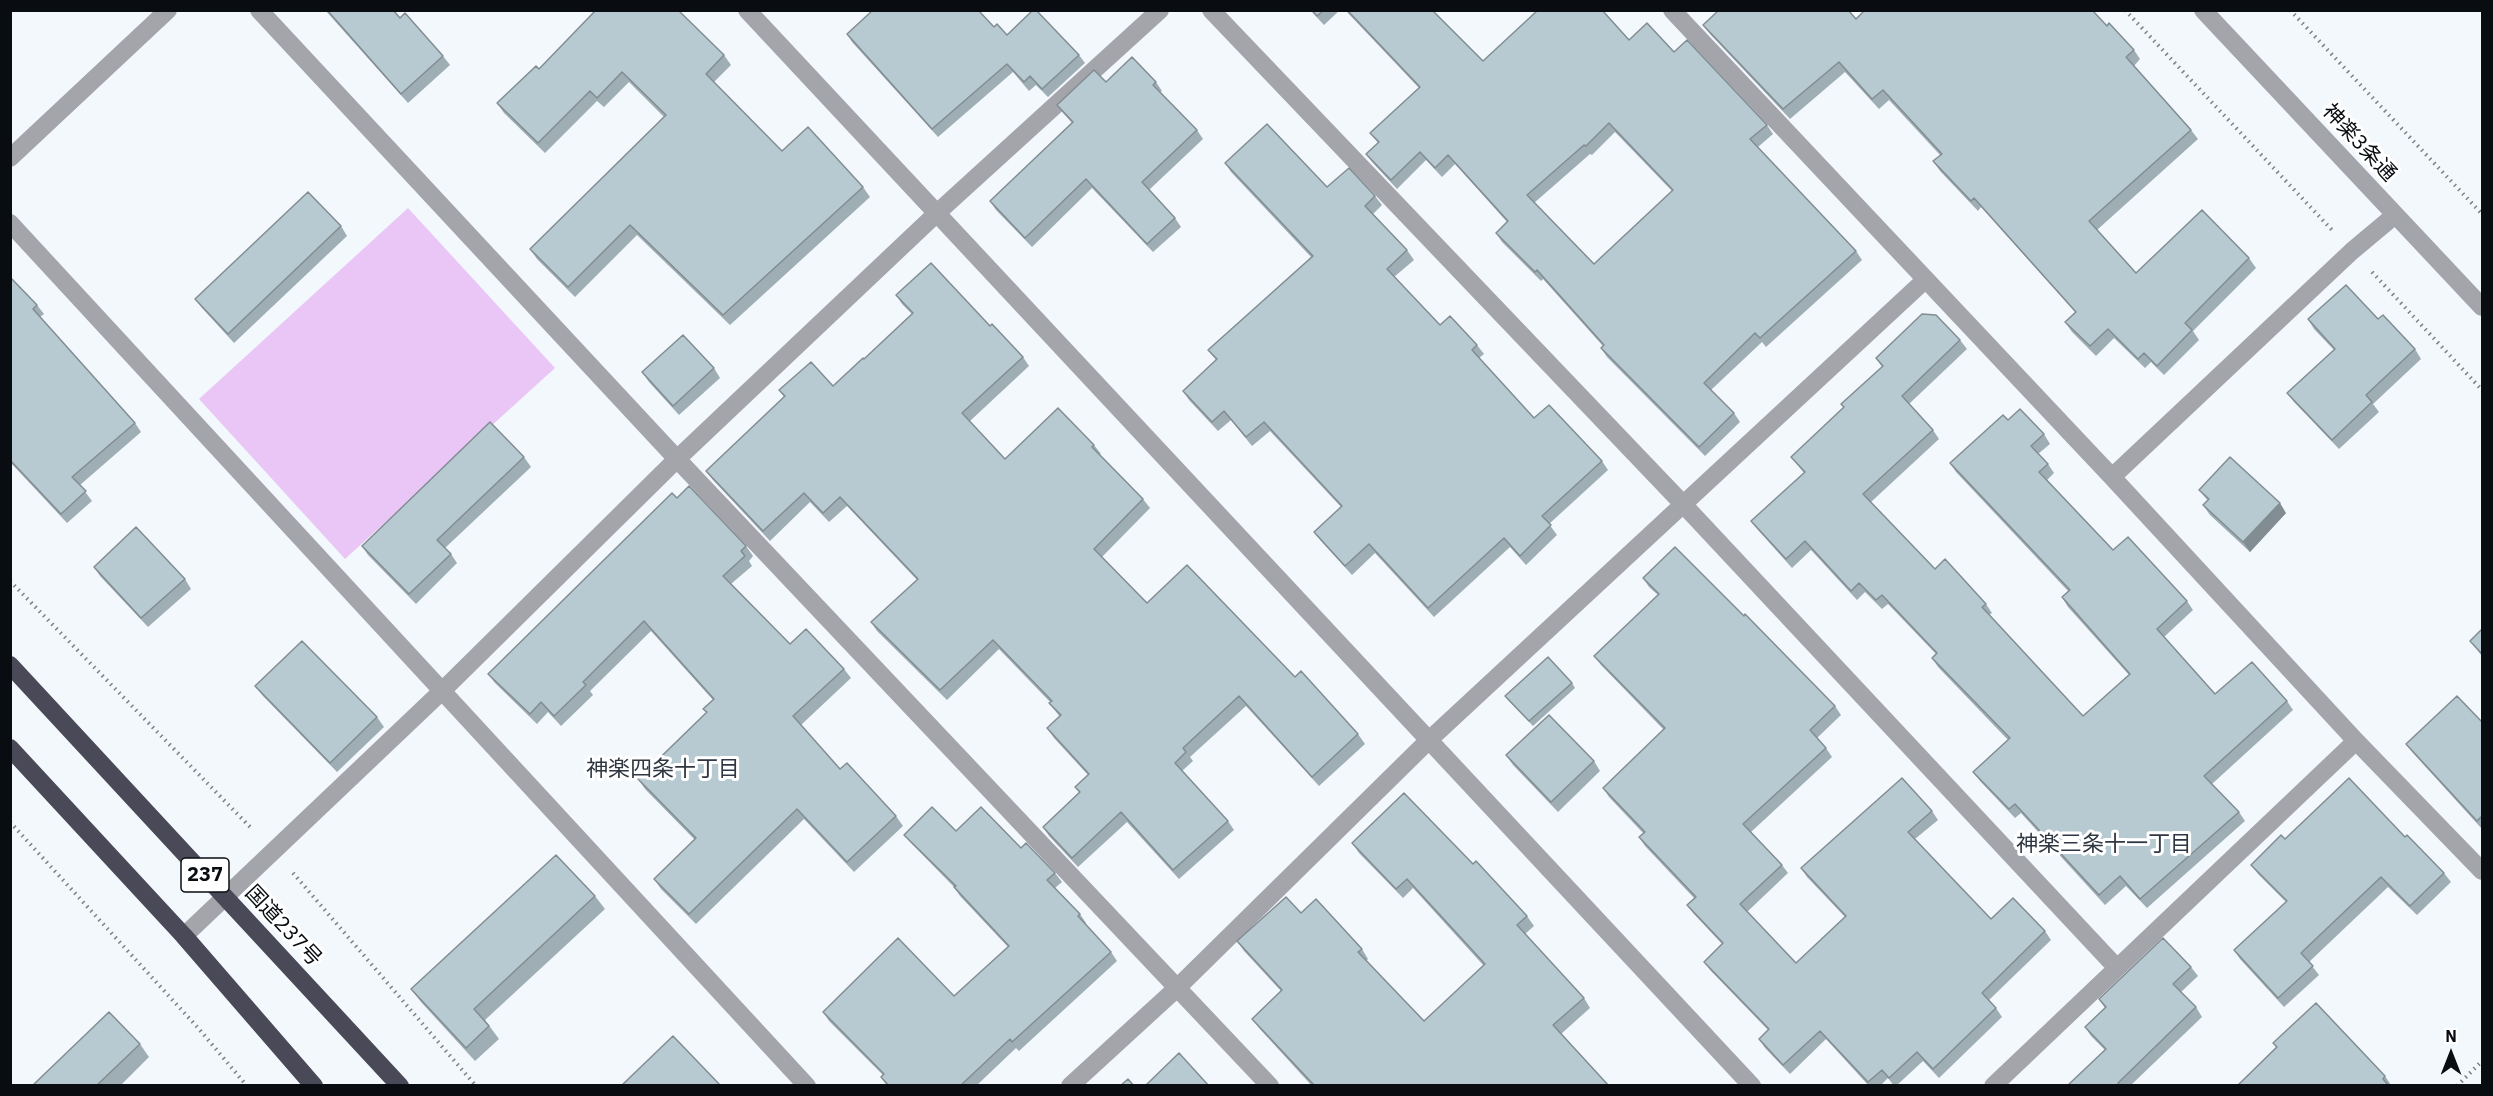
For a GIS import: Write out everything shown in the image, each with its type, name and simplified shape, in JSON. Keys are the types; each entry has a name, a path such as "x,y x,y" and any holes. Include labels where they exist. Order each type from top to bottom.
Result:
{"highway":[{"name":"国道237号","path":"11,667 400,1086"},
{"name":"237","path":"10,748 184,936 314,1086"}],"street":[{"path":"10,158 168,10"},
{"path":"259,10 677,459 1270,1086"},
{"path":"747,10 1752,1086"},
{"path":"184,936 442,691 677,459 937,213 1160,10"},
{"path":"1211,10 1682,503 2117,968"},
{"path":"1672,10 2112,477 2356,741 2482,871"},
{"name":"神楽3条通","path":"2206,12 2482,307"},
{"path":"2112,477 2352,251 2395,215"},
{"path":"10,223 807,1086"},
{"path":"1070,1086 1177,988 1429,740 1925,280"},
{"path":"1993,1086 2356,741"}],"path":[{"path":"2126,10 2482,390"},
{"path":"2290,10 2482,214"},
{"path":"10,581 274,851 476,1086"},
{"path":"10,822 199,1029 247,1086"},
{"path":"2457,1086 2482,1061"}],"shaded area":[{"path":"408,208 555,368 345,559 199,399"}],"building":[{"path":"327,10 393,10 400,18 405,13 443,56 401,94"},
{"path":"596,10 678,10 724,55 706,74 782,151 808,127 863,187 723,315 630,225 568,287 530,249 666,115 622,72 597,98 590,91 538,143 497,103 536,66 539,69"},
{"path":"873,10 978,10 994,27 997,24 1007,35 1033,10 1036,10 1079,55 1042,89 1030,76 1024,82 1007,64 932,129 847,34"},
{"path":"1312,10 1324,10 1317,16"},
{"path":"1347,10 1432,10 1483,61 1538,10 1602,10 1629,40 1647,23 1674,52 1687,40 1767,125 1750,139 1856,251 1760,338 1755,333 1704,383 1734,413 1699,447 1601,348 1604,345 1537,270 1535,272 1496,233 1508,221 1448,155 1435,168 1420,152 1391,180 1366,154 1379,142 1370,133 1420,87","holes":["1609,123 1673,190 1594,264 1527,195 1584,145 1586,146"]},
{"path":"1719,10 1848,10 1856,19 1865,10 2092,10 2107,26 2109,23 2134,50 2126,57 2191,130 2089,221 2136,273 2202,210 2249,258 2185,323 2192,330 2157,366 2144,353 2138,359 2108,329 2090,346 2065,322 2076,312 1974,198 1971,201 1933,161 1942,154 1883,90 1872,99 1839,62 1783,109 1703,25"},
{"path":"1132,57 1156,82 1153,85 1197,130 1142,182 1175,218 1147,244 1086,179 1025,238 990,201 1073,122 1057,105 1094,70 1106,82"},
{"path":"1267,124 1327,187 1349,168 1375,196 1365,206 1407,250 1387,269 1440,325 1450,316 1477,345 1472,350 1534,418 1549,405 1602,461 1542,516 1551,525 1520,556 1504,538 1428,608 1369,544 1345,566 1314,532 1342,506 1264,422 1246,437 1224,411 1212,422 1183,391 1217,359 1208,350 1313,256 1225,163"},
{"path":"308,192 341,226 228,334 195,299"},
{"path":"931,263 990,326 992,324 1023,357 962,413 1005,459 1058,408 1143,499 1094,549 1147,603 1187,565 1295,677 1301,671 1358,734 1312,777 1239,696 1183,748 1186,752 1175,763 1228,821 1173,870 1121,812 1072,858 1043,827 1080,792 1075,787 1089,774 1047,728 1061,715 1049,703 1052,701 993,640 940,690 871,622 918,579 840,497 823,513 804,493 763,531 706,471 785,396 779,390 811,362 833,386 864,359 913,313 896,295"},
{"path":"10,277 37,305 33,309 135,423 72,477 86,491 61,514 10,460"},
{"path":"2346,285 2378,319 2383,315 2415,349 2366,395 2372,402 2332,440 2287,393 2335,349 2308,319"},
{"path":"1922,314 1936,315 1960,340 1902,396 1933,430 1863,494 1935,569 1945,559 1986,604 1982,607 2083,716 2130,674 2062,597 2070,590 1950,463 2003,415 2008,420 2020,409 2044,434 2031,446 2048,464 2039,472 2113,550 2128,537 2187,601 2157,629 2215,694 2252,662 2287,701 2204,776 2239,812 2140,899 2120,876 2099,895 2015,804 2009,809 1973,772 2010,738 1932,658 1937,653 1882,595 1876,600 1859,583 1851,591 1805,541 1786,559 1751,521 1805,472 1791,457 1844,407 1841,404 1883,366 1876,358"},
{"path":"683,335 714,368 673,406 642,372"},
{"path":"490,422 524,457 437,540 451,554 409,594 362,546"},
{"path":"2230,457 2280,503 2243,542 2203,505 2209,499 2199,490"},
{"path":"689,486 746,546 741,551 745,556 723,576 790,644 806,629 844,669 793,716 840,769 847,763 896,816 847,862 797,809 689,914 654,879 696,838 638,779 707,712 703,709 714,699 644,621 583,682 586,685 554,716 541,702 530,714 488,674 672,493 677,498"},
{"path":"136,527 185,579 141,618 94,567"},
{"path":"1675,547 1744,616 1745,614 1835,706 1810,730 1826,748 1743,824 1782,865 1740,904 1796,963 1846,916 1801,868 1902,778 1932,811 1908,832 1991,919 2013,898 2045,931 1982,993 1996,1008 1933,1069 1917,1052 1889,1078 1882,1070 1868,1082 1820,1031 1783,1065 1759,1039 1769,1029 1704,962 1723,943 1687,905 1696,897 1639,837 1645,832 1603,788 1665,728 1594,656 1659,594 1643,578"},
{"path":"2482,629 2482,654 2470,641"},
{"path":"302,641 377,717 330,763 255,686"},
{"path":"1548,657 1572,683 1529,721 1505,696"},
{"path":"2457,696 2482,722 2482,816 2477,821 2406,744"},
{"path":"1549,715 1594,761 1551,802 1506,755"},
{"path":"2349,778 2405,837 2407,835 2444,873 2410,906 2381,877 2301,953 2313,966 2278,998 2234,950 2287,901 2251,865 2281,835 2285,839"},
{"path":"1404,793 1473,864 1476,861 1527,916 1517,925 1584,998 1553,1025 1609,1086 1313,1086 1252,1019 1282,990 1237,941 1286,897 1301,913 1316,899 1362,949 1358,952 1424,1021 1485,964 1407,879 1396,889 1352,843"},
{"path":"932,807 956,831 981,807 1021,848 1026,843 1055,873 1047,880 1080,914 1078,916 1111,952 1012,1042 1010,1039 960,1086 889,1086 881,1077 884,1074 823,1012 898,938 954,996 1009,946 954,887 956,886 904,835"},
{"path":"556,855 595,896 474,1009 489,1026 466,1048 411,989"},
{"path":"2163,938 2191,967 2173,984 2196,1007 2118,1083 2120,1086 2067,1086 2106,1049 2085,1027 2106,1007 2099,999"},
{"path":"2316,1003 2385,1076 2383,1079 2389,1086 2237,1086 2277,1047 2273,1043"},
{"path":"109,1012 140,1044 96,1086 32,1086"},
{"path":"673,1036 721,1086 621,1086"},
{"path":"1179,1053 1209,1086 1145,1086"},
{"path":"1128,1079 1134,1086 1120,1086"}],"district":[{"name":"神楽四条十丁目","path":"663,770"},
{"name":"神楽三条十一丁目","path":"2104,845"}]}
